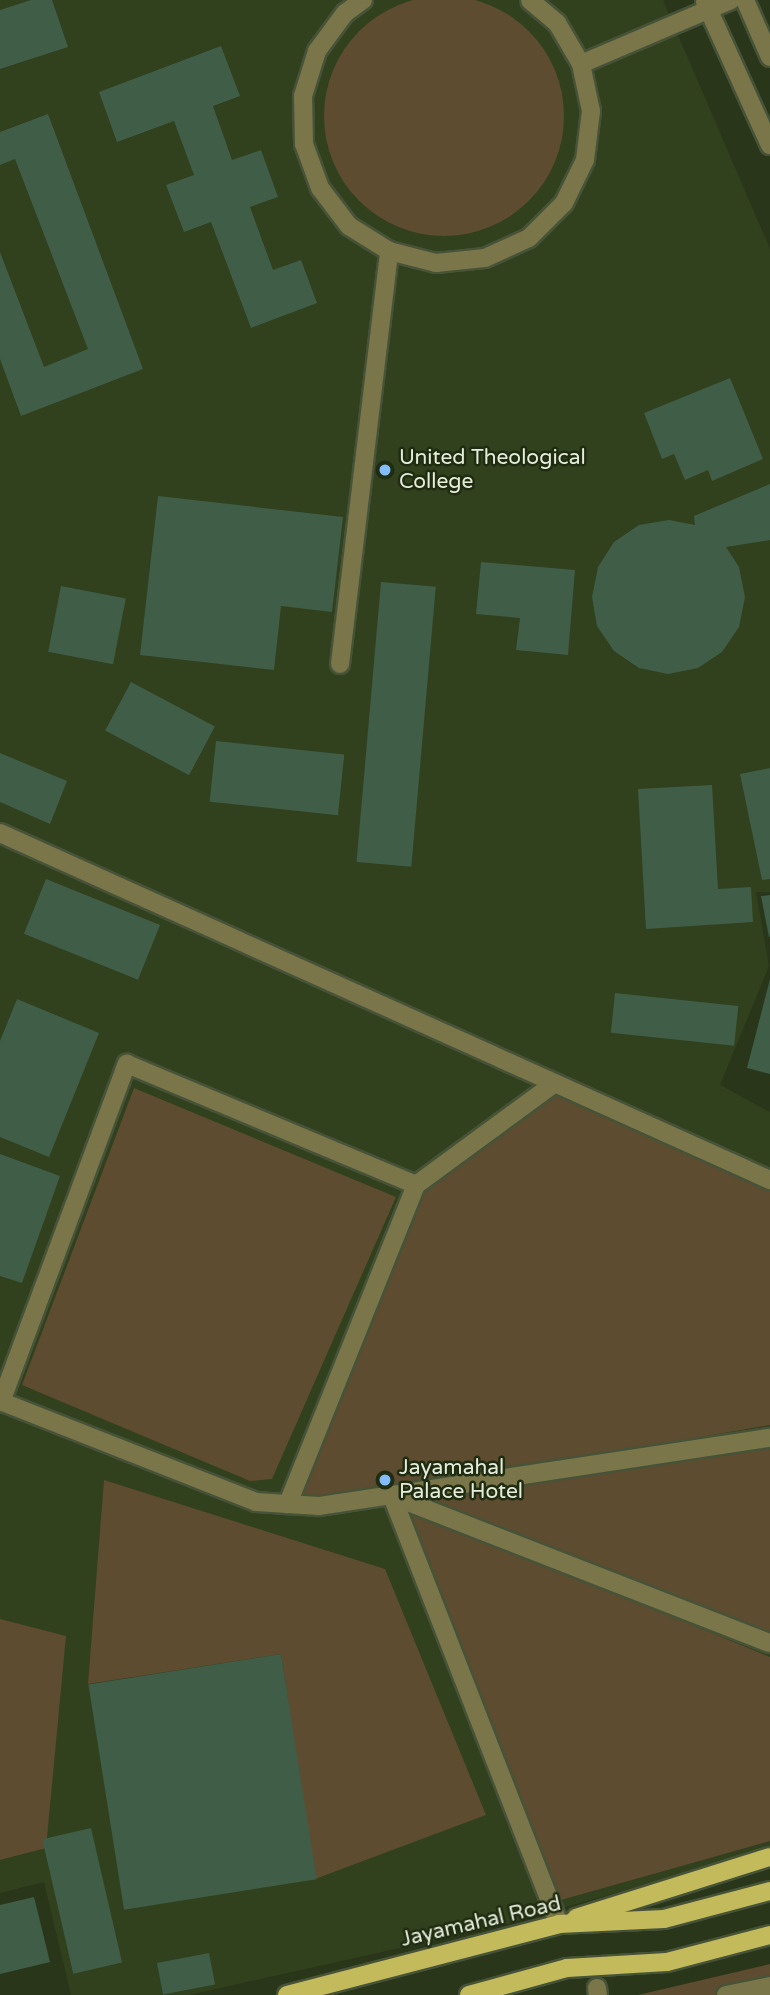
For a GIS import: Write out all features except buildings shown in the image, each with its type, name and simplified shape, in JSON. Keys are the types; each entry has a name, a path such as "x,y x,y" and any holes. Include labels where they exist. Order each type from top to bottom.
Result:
{"main road":[{"path":"559,1924 655,1889 770,1857"},
{"name":"Jayamahal Road","path":"287,1995 559,1924 664,1919 770,1891"},
{"path":"469,1995 567,1968 667,1962 770,1935"}],"street":[{"path":"363,0 345,13 317,51 303,96 304,144 320,188 342,216 389,251 436,263 485,258 529,237 564,203 585,160 591,111 581,64 557,23 530,0"},
{"path":"581,64 706,5 731,0"},
{"path":"745,0 770,57"},
{"path":"706,5 770,145"},
{"path":"340,664 389,251"},
{"path":"0,833 770,1180"},
{"path":"416,1185 127,1064 1,1401 256,1502 319,1506 770,1438"},
{"path":"288,1504 416,1185 555,1083"},
{"path":"392,1496 770,1643"},
{"path":"392,1496 559,1924"},
{"path":"726,1995 770,1986"}],"shaded area":[{"path":"444,-4 490,5 529,31 555,70 564,116 555,162 529,201 490,227 444,236 398,227 359,201 333,162 324,116 333,70 359,31 398,5"},
{"path":"0,0 663,0 770,249 770,892 756,892 769,966 720,1085 770,1112 770,1849 503,1925 189,1995 71,1995 44,1882 0,1893"},
{"path":"134,1088 396,1197 272,1479 250,1481 22,1385"},
{"path":"555,1089 770,1188 770,1425 319,1504 292,1502 421,1189"},
{"path":"770,1444 770,1635 424,1499"},
{"path":"104,1480 385,1569 486,1815 315,1879 281,1654 88,1684"},
{"path":"406,1507 770,1657 770,1841 561,1900"},
{"path":"0,1619 66,1636 46,1848 0,1860"},
{"path":"770,1964 770,1995 638,1995"}],"place":[{"name":"United Theological College","path":"385,470"},
{"name":"Jayamahal Palace Hotel","path":"385,1480"}]}
